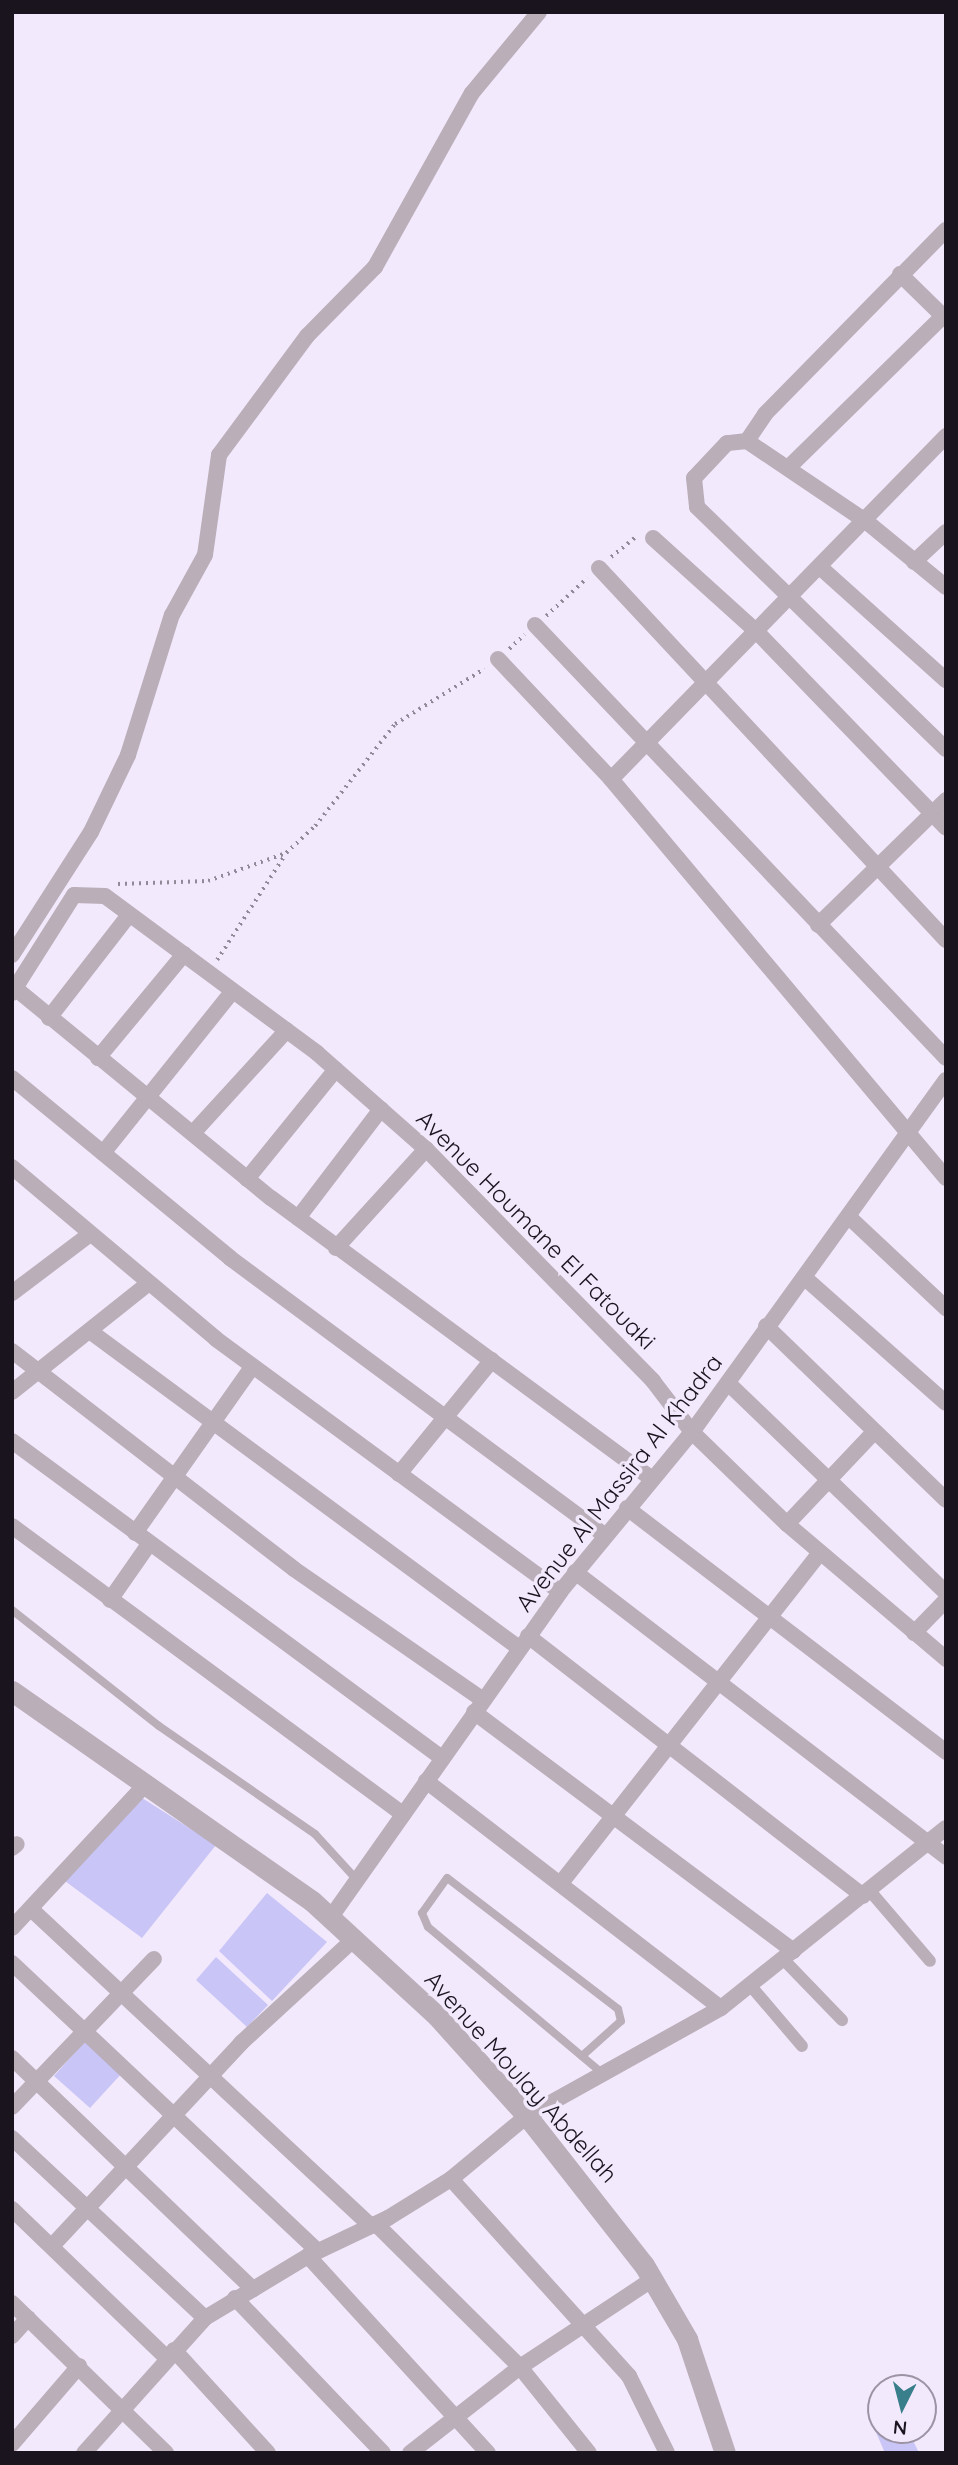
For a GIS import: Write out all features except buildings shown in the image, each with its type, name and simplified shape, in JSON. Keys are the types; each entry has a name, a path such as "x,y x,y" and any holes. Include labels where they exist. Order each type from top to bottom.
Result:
{"street":[{"path":"12,955 95,825 128,755 172,615 205,555 219,455 307,336 375,267 472,93 540,12"},
{"path":"747,440 765,414 946,230"},
{"path":"790,466 944,318 900,274"},
{"path":"611,779 646,739 867,522 946,436"},
{"path":"946,587 867,522 790,466 747,440 733,440 694,478 691,497 946,749"},
{"path":"914,562 946,532"},
{"path":"653,538 757,632 946,828"},
{"path":"598,568 946,940"},
{"path":"821,568 946,680"},
{"path":"535,625 946,1058"},
{"path":"498,659 611,779 946,1178"},
{"path":"818,925 946,800"},
{"path":"97,893 77,893 63,910 14,991 336,1248 652,1479"},
{"name":"Avenue Houmane El Fatouaki","path":"97,893 287,1030 336,1069 426,1149 653,1381 692,1432 787,1524 946,1659"},
{"path":"49,1018 129,915"},
{"path":"99,1058 184,954"},
{"path":"103,1153 232,992"},
{"path":"193,1133 287,1030"},
{"path":"247,1179 336,1069"},
{"path":"12,1078 230,1258 604,1535"},
{"name":"Avenue Al Massira Al Khadra","path":"331,1917 560,1592 604,1535 692,1432 766,1326 850,1218 906,1129 946,1080"},
{"path":"298,1218 381,1109"},
{"path":"336,1248 426,1149"},
{"path":"12,1167 89,1235 252,1367 560,1592"},
{"path":"850,1218 946,1308"},
{"path":"12,1293 89,1235"},
{"path":"805,1278 946,1403"},
{"path":"12,1392 92,1332 149,1283"},
{"path":"766,1326 873,1433 946,1500"},
{"path":"92,1332 212,1423 671,1745 867,1893 930,1961"},
{"path":"12,1351 36,1374 478,1706 616,1815 788,1955 842,2020"},
{"path":"398,1474 492,1360"},
{"path":"135,1533 252,1367"},
{"path":"728,1383 827,1482 946,1593"},
{"path":"787,1524 873,1433"},
{"path":"12,1441 149,1545 442,1758"},
{"path":"627,1508 946,1752"},
{"path":"12,1526 403,1814"},
{"path":"110,1600 149,1545"},
{"path":"562,1883 820,1553"},
{"path":"575,1572 946,1857"},
{"path":"914,1633 946,1600"},
{"name":"Avenue Moulay Abdellah","path":"12,1691 331,1917 437,2015 527,2116 653,2279 687,2339 725,2453"},
{"path":"426,1781 562,1883 721,2008"},
{"path":"12,1928 145,1785"},
{"path":"84,2453 205,2318 313,2253 374,2225 451,2179 527,2116 721,2008 946,1828"},
{"path":"31,1909 374,2225 520,2367 589,2453"},
{"path":"52,2246 126,2171 211,2077 354,1939"},
{"path":"12,2107 154,1959"},
{"path":"12,1963 175,2116 313,2253 488,2453"},
{"path":"750,1986 802,2046"},
{"path":"12,2058 126,2171 253,2289"},
{"path":"12,2138 205,2318"},
{"path":"451,2179 586,2323 640,2394 667,2453"},
{"path":"12,2209 170,2354 268,2453"},
{"path":"410,2453 520,2367 653,2279"},
{"path":"236,2298 383,2453"},
{"path":"12,2303 123,2407 166,2453"},
{"path":"12,2336 28,2318"},
{"path":"12,2444 79,2366"}],"lane":[{"path":"12,1610 159,1726 315,1834 357,1880"},
{"path":"582,2056 621,2021 618,2009 447,1878 422,1913 428,1927 603,2074"}],"path":[{"path":"208,974 286,853 315,826 395,724 498,659 637,536 653,538"},
{"path":"97,893 113,884 208,881 286,853"}]}
